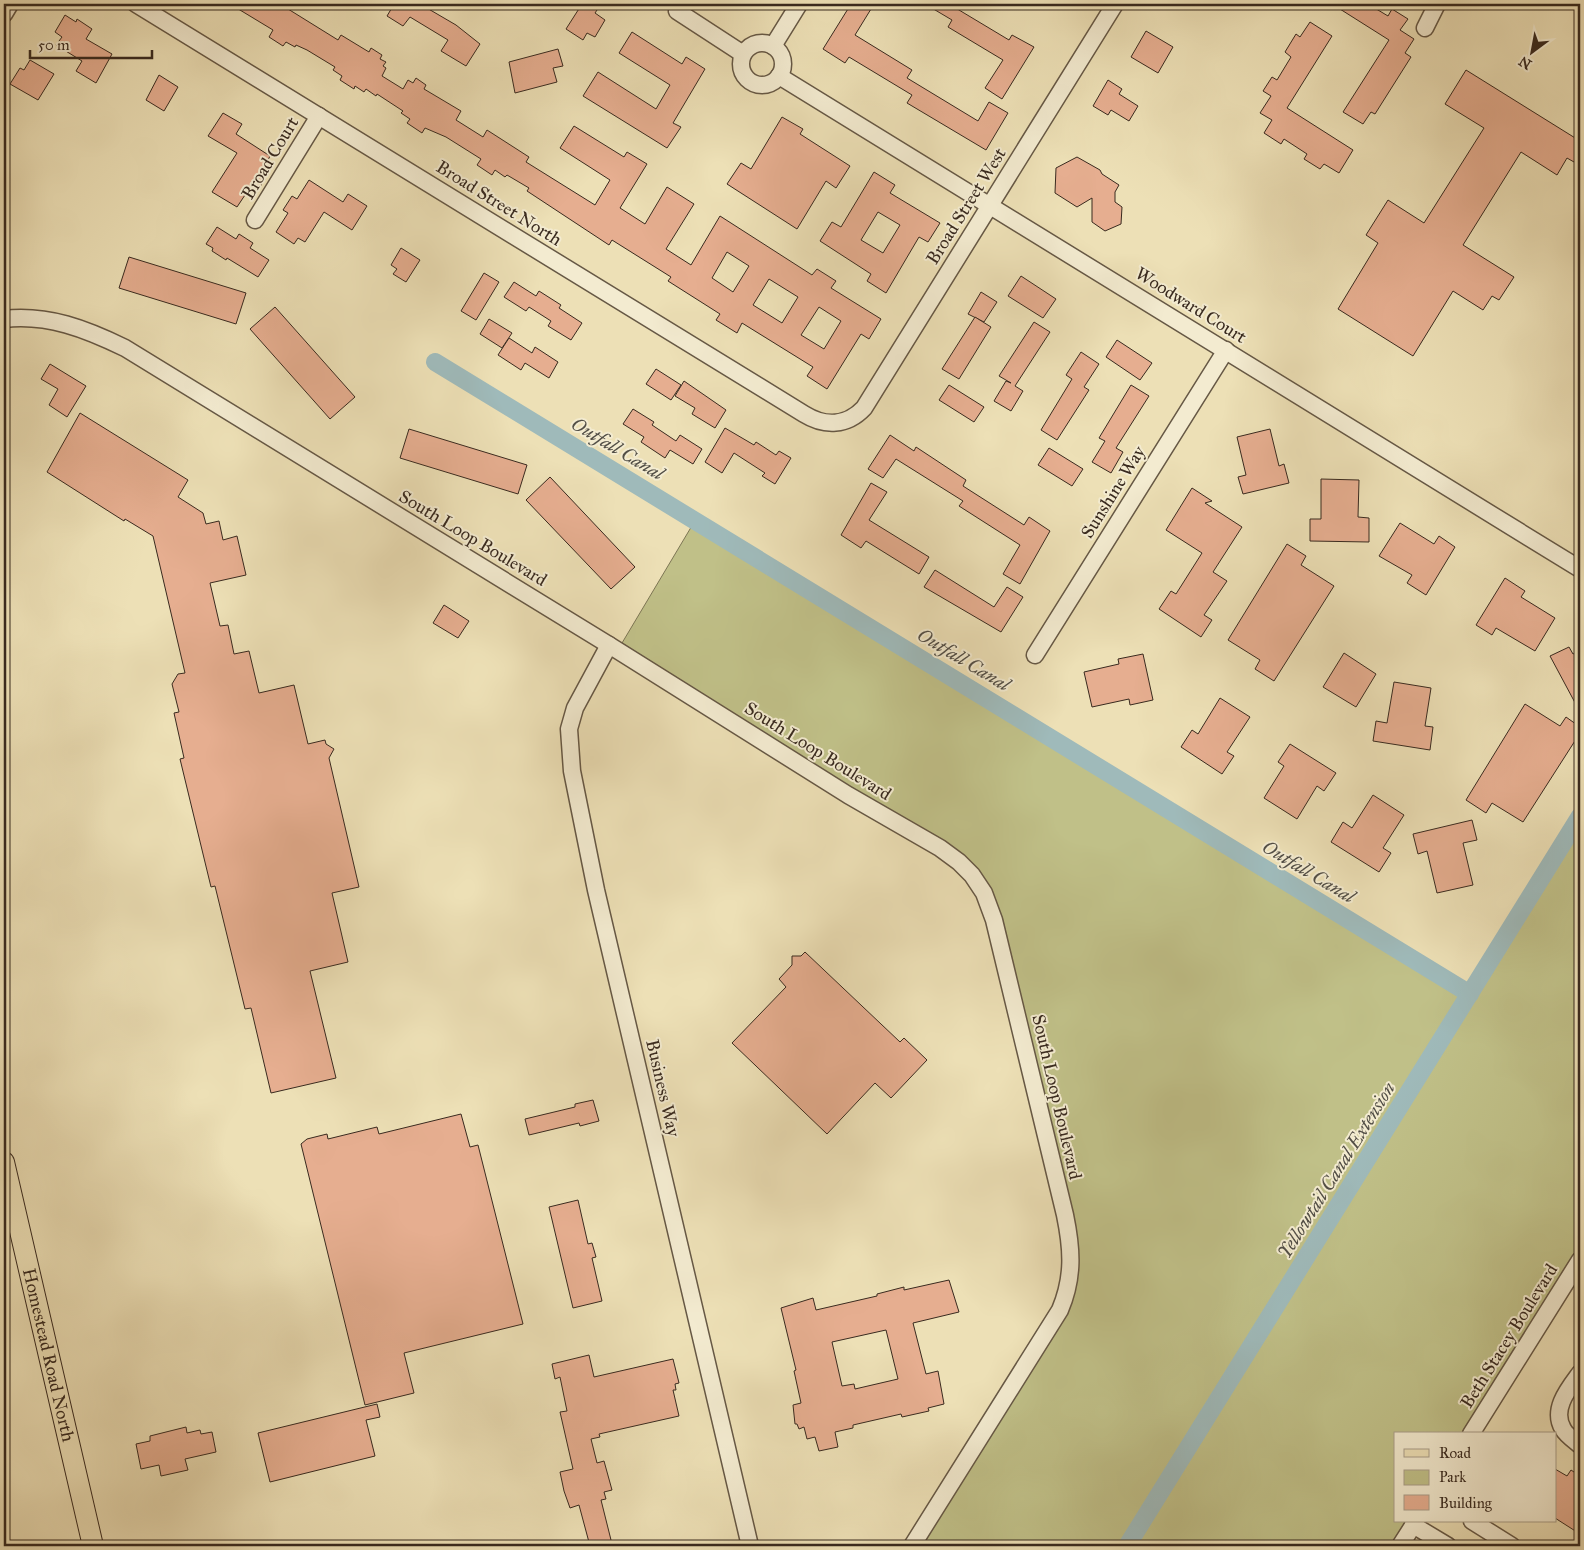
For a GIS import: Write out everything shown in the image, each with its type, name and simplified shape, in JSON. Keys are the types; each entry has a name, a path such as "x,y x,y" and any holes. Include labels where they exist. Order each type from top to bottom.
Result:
{"main road":[{"name":"Homestead Road North","path":"4,1162 93,1546"}],"street":[{"path":"4,14 10,4"},
{"name":"Broad Street North","path":"136,4 815,421 830,424 844,421"},
{"path":"773,46 798,4"},
{"name":"Broad Street West","path":"844,421 854,418 864,408 1115,4"},
{"path":"1425,28 1437,4"},
{"path":"677,11 743,54"},
{"path":"760,43 773,46 782,56 783,63 780,76 768,84 755,83 744,74 743,54 753,45 760,43"},
{"name":"Woodward Court","path":"780,76 1580,569"},
{"name":"Broad Court","path":"255,220 319,116"},
{"name":"South Loop Boulevard","path":"4,319 32,318 74,325 124,348 610,645 848,794 940,848 972,875 984,893 994,920 1065,1215 1071,1245 1072,1271 1068,1292 1060,1310 912,1546"},
{"name":"Sunshine Way","path":"1034,655 1226,350"},
{"name":"Business Way","path":"610,645 574,708 569,729 572,771 596,890 750,1546"},
{"name":"Beth Stacey Boulevard","path":"1472,1432 1580,1260"},
{"path":"1580,1373 1567,1390 1559,1408 1562,1429 1580,1445"},
{"path":"1474,1522 1512,1546"},
{"path":"1400,1546 1415,1523 1448,1546"}],"green space":[{"path":"693,524 1462,997 1580,811 1580,1244 1462,1432 1394,1432 1394,1522 1405,1522 1390,1546 921,1546 1067,1314 1072,1301 1077,1276 1078,1251 1072,1212 1002,917 991,890 979,870 945,841 852,788 622,643"}],"building":[{"path":"230,4 280,4 338,40 341,35 369,52 371,48 382,55 380,59 386,62 383,66 386,68 382,76 403,89 408,80 413,83 416,78 426,85 424,89 461,111 456,120 483,137 487,130 529,157 526,162 595,205 610,180 560,148 574,126 624,157 627,152 647,164 620,208 645,224 667,187 694,204 666,249 691,265 720,216 812,275 817,269 836,281 831,288 881,319 869,339 861,334 827,389 807,376 813,367 742,323 737,333 716,320 720,314 668,281 671,277 612,240 609,245 527,191 529,188 507,175 505,177 495,170 492,175 477,165 481,159 446,137 425,128 422,133 407,123 410,119 401,113 403,111 377,94 376,96 366,89 364,92 355,86 354,89 340,80 342,76 333,70 335,67 296,45 295,47 286,42 283,46 269,37 273,30","holes":["727,252 749,266 733,292 712,278","769,279 798,297 782,323 753,305","819,307 841,321 824,349 801,335"]},
{"path":"389,4 420,4 456,25 480,44 466,66 441,51 448,40 410,17 403,26 387,16 393,6"},
{"path":"582,4 601,4 595,13 605,20 595,37 587,33 583,40 566,29"},
{"path":"851,4 864,4 871,9 855,35 912,70 907,78 978,121 989,102 1008,113 986,150 907,103 912,95 849,57 845,63 823,49"},
{"path":"925,4 949,4 1009,40 1012,35 1034,47 1002,99 985,88 1003,60 948,27 952,20"},
{"path":"1332,4 1368,4 1388,16 1392,9 1408,19 1400,30 1414,39 1405,53 1411,57 1375,114 1371,112 1363,124 1343,112 1389,40"},
{"path":"65,15 76,22 77,19 92,29 86,39 112,54 96,83 76,71 82,61 56,45 62,37 55,32"},
{"path":"1310,22 1332,36 1287,108 1353,150 1339,173 1324,164 1320,169 1304,159 1307,154 1284,139 1281,144 1264,133 1272,120 1260,113 1271,96 1263,91 1272,77 1277,80 1291,57 1285,52 1296,34 1300,37"},
{"path":"1146,31 1173,47 1158,73 1131,57"},
{"path":"632,32 682,64 686,57 705,69 673,123 681,127 667,148 583,96 598,72 656,109 670,85 619,53"},
{"path":"558,49 563,66 553,68 557,82 515,93 509,62"},
{"path":"30,60 54,74 38,100 10,84 20,68 24,70"},
{"path":"1466,70 1580,141 1580,153 1574,162 1567,158 1557,175 1521,152 1463,245 1514,277 1499,300 1492,296 1483,310 1453,291 1413,356 1338,309 1378,243 1366,235 1388,200 1424,223 1484,128 1445,104"},
{"path":"159,75 178,87 164,111 146,100"},
{"path":"1108,80 1122,89 1119,94 1138,106 1129,121 1111,110 1108,115 1093,106"},
{"path":"223,113 242,124 236,134 270,156 260,176 265,179 256,193 249,189 237,207 212,192 237,153 208,136"},
{"path":"782,117 803,129 800,134 850,166 836,188 826,181 797,229 727,184 741,163 751,169"},
{"path":"1077,157 1100,170 1102,174 1119,185 1115,192 1115,202 1122,207 1121,224 1105,231 1092,222 1092,198 1077,207 1055,193 1056,168"},
{"path":"874,172 895,185 890,193 940,223 928,242 919,237 886,293 867,281 871,274 820,241 832,222 841,227","holes":["878,212 900,225 883,253 861,240"]},
{"path":"309,180 343,202 348,194 367,206 352,230 324,212 305,242 298,238 294,244 276,232 288,213 283,210 292,196 297,199"},
{"path":"217,227 236,239 239,234 253,243 250,248 269,260 258,277 227,258 226,260 212,251 213,248 206,244"},
{"path":"401,248 420,260 406,282 393,274 397,269 391,265"},
{"path":"129,257 246,293 236,324 119,288"},
{"path":"484,273 499,282 476,320 461,311"},
{"path":"1021,276 1056,299 1043,318 1008,296"},
{"path":"514,282 536,296 539,291 561,305 559,308 582,323 571,340 548,326 551,321 529,307 526,311 504,297"},
{"path":"981,292 997,302 984,322 968,314"},
{"path":"275,307 355,397 330,419 250,329"},
{"path":"975,317 991,327 959,379 942,369"},
{"path":"489,319 512,333 502,348 480,334"},
{"path":"1034,322 1050,332 1015,386 1023,391 1011,411 994,401 1006,381 1011,383 999,376"},
{"path":"509,338 532,353 535,347 558,362 549,378 525,363 521,370 498,355"},
{"path":"1117,340 1152,363 1140,380 1106,357"},
{"path":"1081,352 1099,364 1084,387 1089,390 1057,440 1041,430 1072,379 1066,375"},
{"path":"50,364 86,386 67,417 49,405 58,389 41,379"},
{"path":"656,369 681,385 671,400 646,384"},
{"path":"684,381 726,410 715,428 692,414 695,408 675,396"},
{"path":"949,385 984,407 974,422 939,400"},
{"path":"1131,385 1149,396 1116,448 1123,452 1111,473 1092,462 1105,441 1099,438"},
{"path":"633,409 654,422 652,425 676,441 680,435 702,449 693,464 670,450 665,458 641,442 644,437 623,424"},
{"path":"80,413 188,480 178,497 203,513 206,524 219,521 223,540 237,536 246,575 210,583 220,626 228,625 234,654 249,651 259,693 294,685 308,744 325,740 326,744 334,749 329,758 359,887 332,893 348,962 310,971 336,1078 271,1093 251,1008 245,1009 215,886 211,887 180,759 184,758 174,713 179,712 172,684 178,674 185,673 153,536 125,519 124,521 47,472"},
{"path":"725,428 754,445 756,442 776,455 779,451 791,458 775,484 762,476 765,473 734,453 722,473 705,462"},
{"path":"409,429 527,465 518,494 400,458"},
{"path":"1270,429 1279,466 1284,464 1289,483 1243,494 1238,477 1246,475 1237,437"},
{"path":"890,435 914,451 916,447 966,480 963,486 1024,525 1029,517 1050,531 1020,584 1003,574 1020,545 959,506 963,501 896,459 883,478 868,469"},
{"path":"1049,448 1083,469 1072,486 1038,465"},
{"path":"550,477 635,567 611,589 526,500"},
{"path":"1321,479 1359,480 1358,517 1369,518 1369,542 1310,541 1310,519 1321,519"},
{"path":"871,483 887,492 869,520 929,557 919,574 866,541 861,548 841,535"},
{"path":"1192,488 1212,501 1205,503 1242,527 1213,572 1227,581 1204,615 1212,620 1201,637 1159,609 1171,591 1176,594 1202,553 1166,530"},
{"path":"1400,523 1434,544 1439,536 1455,547 1426,595 1407,583 1412,575 1379,556"},
{"path":"1287,544 1306,556 1301,565 1334,586 1274,681 1255,669 1260,660 1228,640"},
{"path":"935,570 994,607 1007,587 1023,597 1001,632 924,587"},
{"path":"1505,578 1525,591 1521,597 1555,618 1535,651 1496,628 1492,635 1476,625"},
{"path":"444,605 469,621 458,638 433,623"},
{"path":"1569,647 1573,654 1580,651 1580,712 1550,656"},
{"path":"1344,653 1376,674 1356,707 1323,687"},
{"path":"1143,654 1153,700 1130,705 1129,699 1092,707 1084,672 1119,664 1118,659"},
{"path":"1394,682 1431,688 1425,726 1433,727 1430,750 1373,741 1376,721 1387,723"},
{"path":"1220,698 1250,717 1227,752 1234,756 1222,774 1181,747 1192,730 1198,734"},
{"path":"1525,704 1560,726 1566,717 1580,727 1580,733 1523,822 1492,803 1486,813 1466,800"},
{"path":"1290,744 1336,773 1324,791 1317,786 1297,819 1264,798 1284,766 1278,762"},
{"path":"1373,795 1404,815 1383,848 1391,853 1379,872 1331,842 1343,822 1352,828"},
{"path":"1472,820 1477,840 1463,843 1473,885 1437,893 1427,851 1418,854 1413,834"},
{"path":"805,952 900,1042 904,1038 927,1060 891,1098 875,1083 827,1134 732,1043 786,987 779,979 792,965 792,956 801,956"},
{"path":"593,1100 599,1121 580,1126 579,1123 529,1135 525,1119 575,1107 575,1104"},
{"path":"461,1114 470,1147 478,1145 523,1324 404,1353 414,1393 365,1405 301,1144 307,1139 327,1134 328,1139 377,1127 379,1134"},
{"path":"578,1200 588,1244 592,1243 596,1257 592,1258 602,1301 573,1308 549,1207"},
{"path":"949,1280 959,1312 913,1323 926,1374 938,1371 944,1404 928,1408 929,1411 902,1417 901,1414 853,1425 853,1428 835,1432 838,1447 819,1451 815,1437 807,1439 804,1427 799,1429 797,1424 795,1424 793,1405 801,1403 794,1371 796,1370 781,1308 813,1298 816,1310 877,1296 877,1294 904,1287 904,1290","holes":["886,1330 898,1379 855,1389 854,1384 842,1386 832,1342"]},
{"path":"589,1355 594,1377 673,1359 679,1383 675,1384 676,1390 673,1390 679,1416 599,1434 600,1437 591,1439 597,1463 604,1461 612,1490 604,1492 606,1499 601,1500 612,1544 601,1546 590,1546 579,1505 570,1508 564,1491 560,1472 573,1469 560,1412 567,1411 560,1377 555,1379 552,1364"},
{"path":"377,1404 380,1417 366,1420 375,1456 270,1482 258,1433"},
{"path":"186,1427 187,1433 200,1430 201,1434 212,1432 216,1452 185,1459 188,1470 161,1476 159,1465 141,1469 136,1444 150,1441 150,1436"},
{"path":"1556,1470 1567,1476 1571,1470 1580,1476 1580,1534 1556,1519"}],"waterway":[{"name":"Outfall Canal","path":"435,362 1470,994"},
{"name":"Yellowtail Canal Extension","path":"1127,1546 1580,816"}]}
